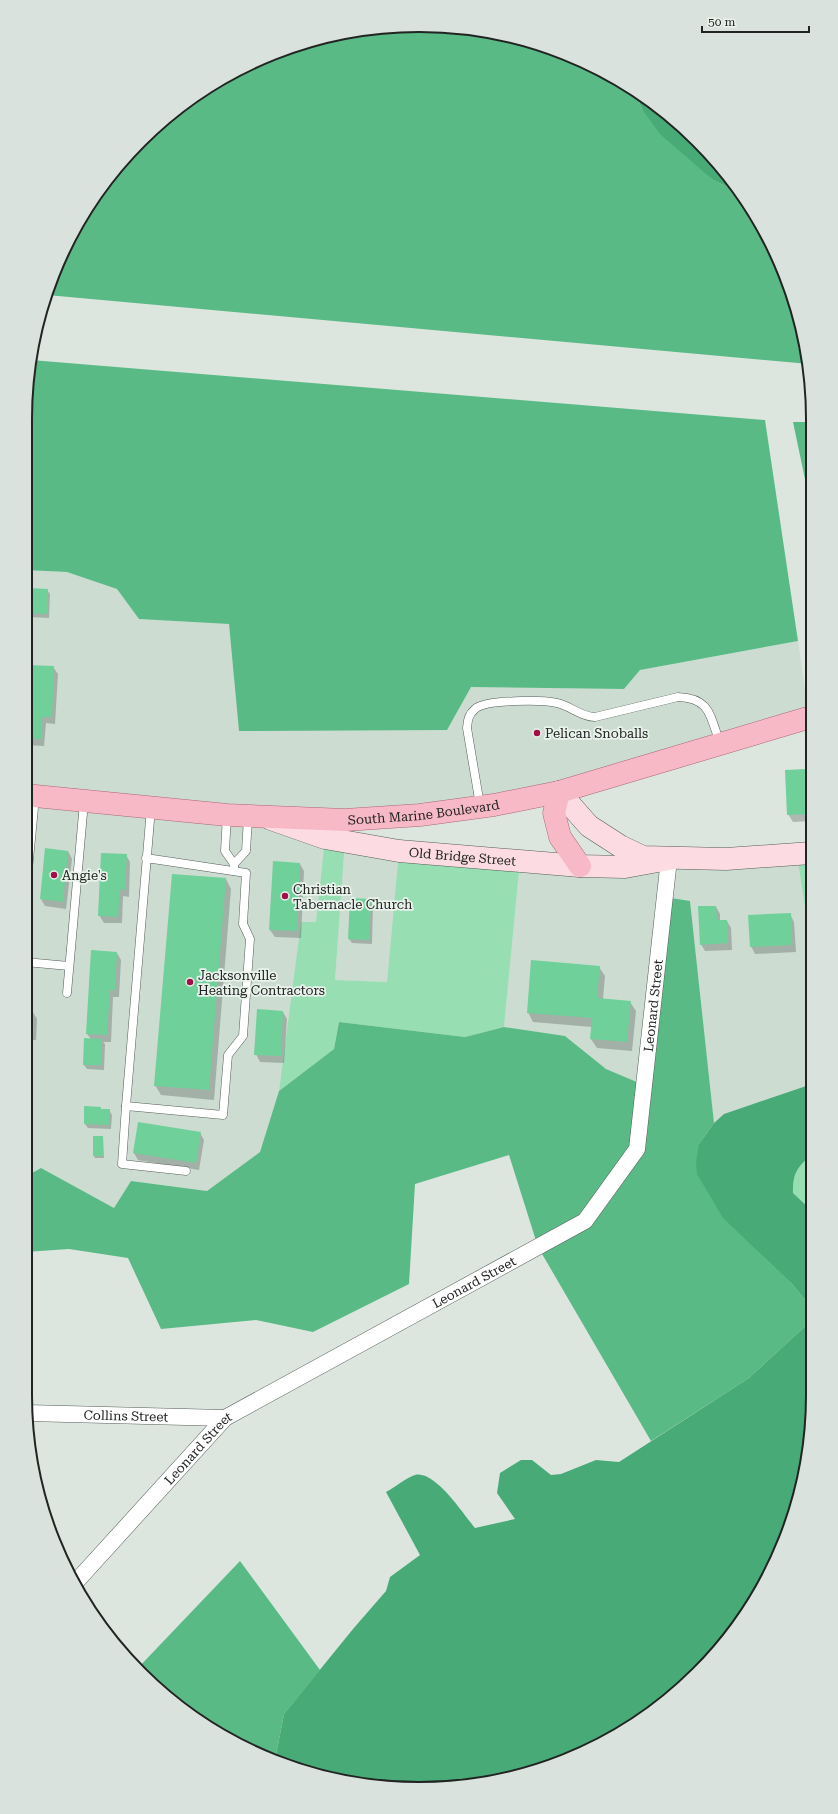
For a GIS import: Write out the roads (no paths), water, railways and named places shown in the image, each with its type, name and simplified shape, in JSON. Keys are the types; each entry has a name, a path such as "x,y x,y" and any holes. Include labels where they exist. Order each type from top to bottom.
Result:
{"main road":[{"name":"South Marine Boulevard","path":"32,796 245,815 345,820 420,814 481,807 559,792 806,718"},
{"name":"Old Bridge Street","path":"559,792 589,826 620,846 643,857 669,859 726,859 806,853"},
{"path":"559,792 554,813 560,837 580,866"},
{"name":"Old Bridge Street","path":"245,815 325,838 399,850 580,866 625,867 669,859"}],"street":[{"name":"Leonard Street","path":"79,1579 225,1418 585,1221 636,1149 669,859"},
{"name":"Collins Street","path":"33,1414 225,1418"}],"lane":[{"path":"481,807 467,728 469,716 476,708 498,702 540,701 559,703 588,717 595,717 678,697 692,697 706,706 721,744"},
{"path":"67,993 84,801"},
{"path":"151,807 122,1164 186,1171"},
{"path":"234,867 246,851 245,815"},
{"path":"234,867 225,851 245,815"},
{"path":"126,1106 223,1115 228,1055 243,1036 250,939 243,924 246,872 234,867 146,858"},
{"path":"32,963 69,966"}],"place":[{"name":"Pelican Snoballs","path":"537,733"},
{"name":"Angie's","path":"54,875"},
{"name":"Christian Tabernacle Church","path":"285,896"},
{"name":"Jacksonville Heating Contractors","path":"190,982"}]}
